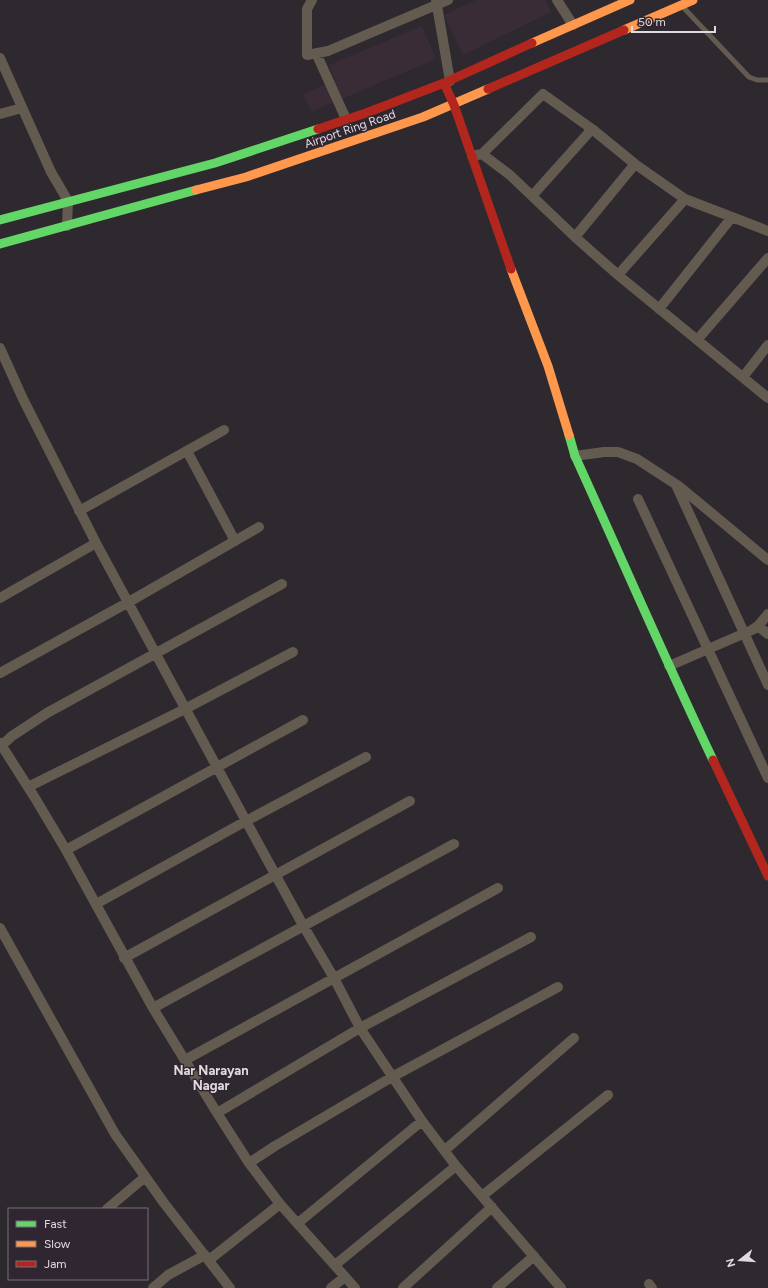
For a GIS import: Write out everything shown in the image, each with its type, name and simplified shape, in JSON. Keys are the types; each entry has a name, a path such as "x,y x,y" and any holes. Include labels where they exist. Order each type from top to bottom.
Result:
{"main road":[{"name":"Airport Ring Road","path":"0,220 215,163 346,119 447,82 630,0"},
{"name":"Airport Ring Road","path":"0,244 246,177 423,118 694,0"},
{"path":"447,82 454,105 477,155 508,262 548,366 575,456 640,599 668,666 767,873"}],"street":[{"path":"312,0 307,9 308,55 328,51 437,2 448,0"},
{"path":"557,0 573,25"},
{"path":"437,2 447,82"},
{"path":"316,53 346,119"},
{"path":"0,58 51,172 68,201 67,226"},
{"path":"768,231 685,199 635,164 592,129 544,94 477,155 510,175 575,237 618,275 768,398"},
{"path":"0,114 22,108"},
{"path":"532,196 592,129"},
{"path":"575,237 635,164"},
{"path":"618,275 685,199"},
{"path":"659,309 732,217"},
{"path":"698,340 768,258"},
{"path":"743,377 768,345"},
{"path":"0,348 79,511 127,603 304,927 334,978 360,1028 422,1121 456,1166 561,1288"},
{"path":"79,511 224,430"},
{"path":"187,451 235,541"},
{"path":"575,456 604,452 618,452 637,459 675,483 768,560"},
{"path":"675,483 768,685"},
{"path":"638,499 768,778"},
{"path":"0,673 127,603 259,527"},
{"path":"0,598 96,544"},
{"path":"282,584 47,713 0,745 28,787 66,850 124,958 153,1008 216,1112 249,1163 280,1204 355,1288"},
{"path":"668,666 745,633 758,626 768,614"},
{"path":"758,626 768,634"},
{"path":"28,787 185,709 293,652"},
{"path":"66,850 303,720"},
{"path":"96,904 366,757"},
{"path":"124,958 410,801"},
{"path":"153,1008 454,844"},
{"path":"185,1060 498,888"},
{"path":"0,928 115,1134 145,1177 230,1288"},
{"path":"216,1112 360,1028 531,937"},
{"path":"249,1163 274,1146 392,1077 558,987"},
{"path":"445,1150 574,1038"},
{"path":"482,1196 608,1095"},
{"path":"298,1223 422,1121"},
{"path":"335,1265 456,1166"},
{"path":"108,1208 145,1177"},
{"path":"153,1288 168,1274 207,1258 280,1204"},
{"path":"402,1288 492,1207"},
{"path":"497,1288 534,1256"},
{"path":"331,1288 345,1278"}],"lane":[{"path":"681,5 749,76 757,80 768,80"}],"shaded area":[{"path":"476,0 545,0 551,12 463,55 444,15"},
{"path":"422,26 436,59 311,112 303,94 335,80 329,65"}],"traffic: fast":[{"path":"0,220 215,163 318,129"},
{"path":"0,244 196,190"},
{"path":"569,435 575,456 713,760"}],"traffic: slow":[{"path":"532,43 630,0"},
{"path":"624,30 693,0"},
{"path":"196,190 246,177 423,117 488,89"},
{"path":"511,269 548,366 569,435"}],"traffic: jam":[{"path":"488,89 624,30"},
{"path":"318,129 366,113 444,83 532,43"},
{"path":"444,83 454,105 511,269"},
{"path":"713,760 768,876"}],"district":[{"name":"Nar Narayan Nagar","path":"211,1078"}]}
